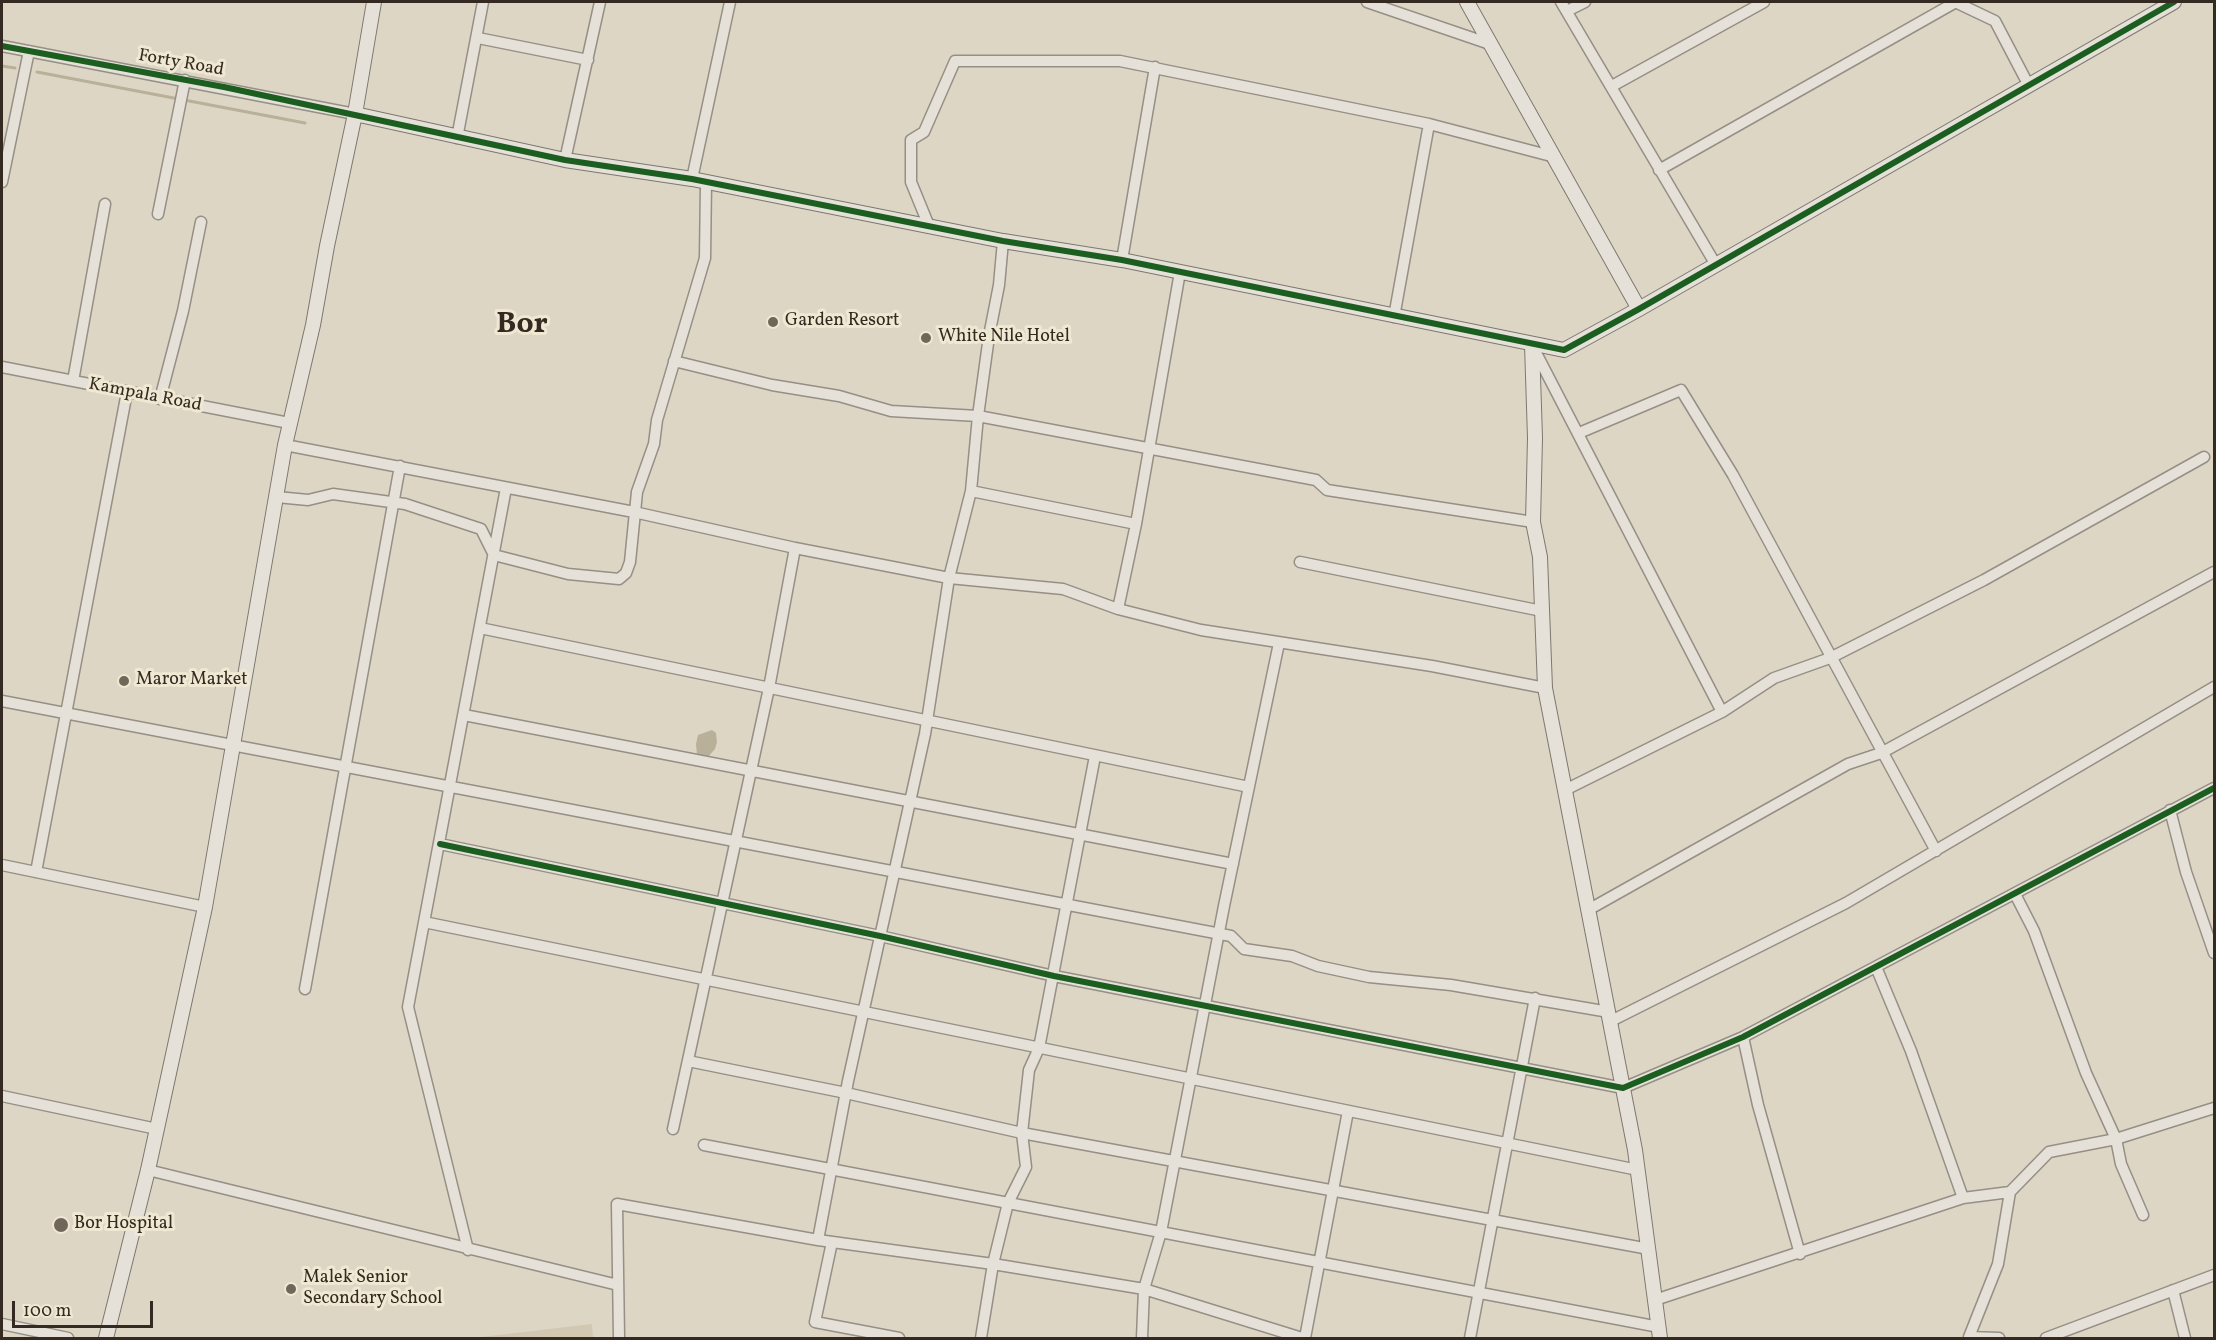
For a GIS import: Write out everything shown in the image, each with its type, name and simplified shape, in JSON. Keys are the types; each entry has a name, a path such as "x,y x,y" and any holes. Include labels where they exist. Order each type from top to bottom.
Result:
{"street":[{"path":"106,1338 148,1170 205,907 231,745 289,423 313,325 355,114 374,2"},
{"path":"457,138 478,38 483,2"},
{"path":"565,160 600,2"},
{"path":"692,179 730,2"},
{"path":"1367,2 1491,44"},
{"path":"1467,2 1639,309"},
{"path":"1585,2 1564,6 1716,266"},
{"path":"1612,86 1764,2"},
{"path":"1659,170 1956,2 1995,21 2028,84"},
{"path":"355,114 565,160 692,179 929,226 1122,260 1564,350 1716,266 2028,84 2174,2"},
{"path":"478,38 588,60"},
{"name":"Forty Road","path":"2,46 355,114"},
{"path":"2,182 29,51"},
{"path":"929,226 911,182 911,140 924,132 955,61 1120,61 1429,124 1555,157"},
{"path":"1122,260 1155,67"},
{"path":"158,214 185,80"},
{"path":"1394,317 1429,124"},
{"path":"277,496 308,500 333,494 393,501 481,529 494,555 568,574 619,579 626,573 630,562 634,512 642,473 654,444 674,361 705,258 706,182"},
{"path":"73,381 105,204"},
{"path":"160,399 183,311 201,222"},
{"path":"818,1240 830,1168 927,720 949,578 971,491 978,416 1004,240"},
{"path":"1118,609 1136,524 1180,272"},
{"path":"1532,345 1722,712"},
{"path":"704,1145 1479,1293 1659,1333 1638,1170 1545,688 1540,557 1533,522 1535,438 1532,345"},
{"path":"674,361 772,385 839,396 891,411 978,416 1316,480 1327,490 1533,522"},
{"name":"Kampala Road","path":"2,367 289,423"},
{"path":"1579,433 1681,390 1733,475 1881,753 1936,851"},
{"path":"36,872 127,392"},
{"path":"285,445 634,512 795,548 949,578 1063,589 1118,609 1202,630 1432,666 1545,688"},
{"path":"1565,790 1722,712 1774,678 1830,658 1984,580 2204,457"},
{"path":"305,989 400,466"},
{"path":"468,1250 408,1007 506,488"},
{"path":"971,491 1136,524"},
{"path":"673,1130 770,688 795,548"},
{"path":"1300,562 1542,611"},
{"path":"1588,910 1848,764 1881,753 2214,572"},
{"path":"480,628 1249,787"},
{"path":"1142,1338 1144,1289 1161,1232 1218,934 1279,643"},
{"path":"2,701 894,874 1231,936 1244,949 1292,956 1318,966 1369,977 1451,985 1535,998 1610,1017 1846,903 2214,687"},
{"path":"464,715 910,799 1233,864"},
{"path":"981,1338 993,1264 1008,1203 1026,1167 1022,1133 1029,1070 1039,1048 1095,756"},
{"path":"440,844 880,936 1054,976 1204,1007 1623,1088 1743,1037 2214,788"},
{"path":"2170,810 2186,872 2214,953"},
{"path":"2,865 205,907"},
{"path":"2015,894 2034,932 2086,1073 2116,1139 2121,1164 2143,1215"},
{"path":"424,922 1638,1170"},
{"path":"1876,967 1911,1051 1963,1198"},
{"path":"1470,1338 1509,1144 1535,998"},
{"path":"1743,1037 1758,1106 1800,1254"},
{"path":"688,1061 846,1093 1022,1133 1649,1249"},
{"path":"2,1096 157,1130"},
{"path":"1999,1338 1969,1337 1998,1264 2010,1192 2049,1152 2116,1139 2214,1108"},
{"path":"619,1338 617,1204 818,1240 993,1264 1144,1289 1304,1338 1348,1111"},
{"path":"148,1170 618,1285"},
{"path":"1655,1300 1800,1254 1963,1198 2010,1192"},
{"path":"832,1242 815,1322 899,1338"},
{"path":"2046,1338 2214,1275"},
{"path":"2173,1290 2185,1338"},
{"path":"2,1324 68,1338"}],"shaded area":[{"path":"712,730 716,733 715,749 707,758 697,755 698,735"},
{"path":"592,1324 593,1338 481,1338 481,1337"}],"waterway":[{"path":"2,66 15,68"},
{"path":"37,72 305,123"}],"cycle path":[{"path":"2,46 224,87 565,160 692,179 1003,241 1122,260 1564,350 2174,2"},
{"path":"440,844 880,936 1054,976 1623,1088 1743,1037 2214,788"}],"place":[{"name":"Garden Resort","path":"773,322"},
{"name":"White Nile Hotel","path":"926,338"},
{"name":"Maror Market","path":"124,681"},
{"name":"Bor Hospital","path":"61,1225"},
{"name":"Malek Senior Secondary School","path":"291,1289"}],"district":[{"name":"Bor","path":"522,326"}]}
